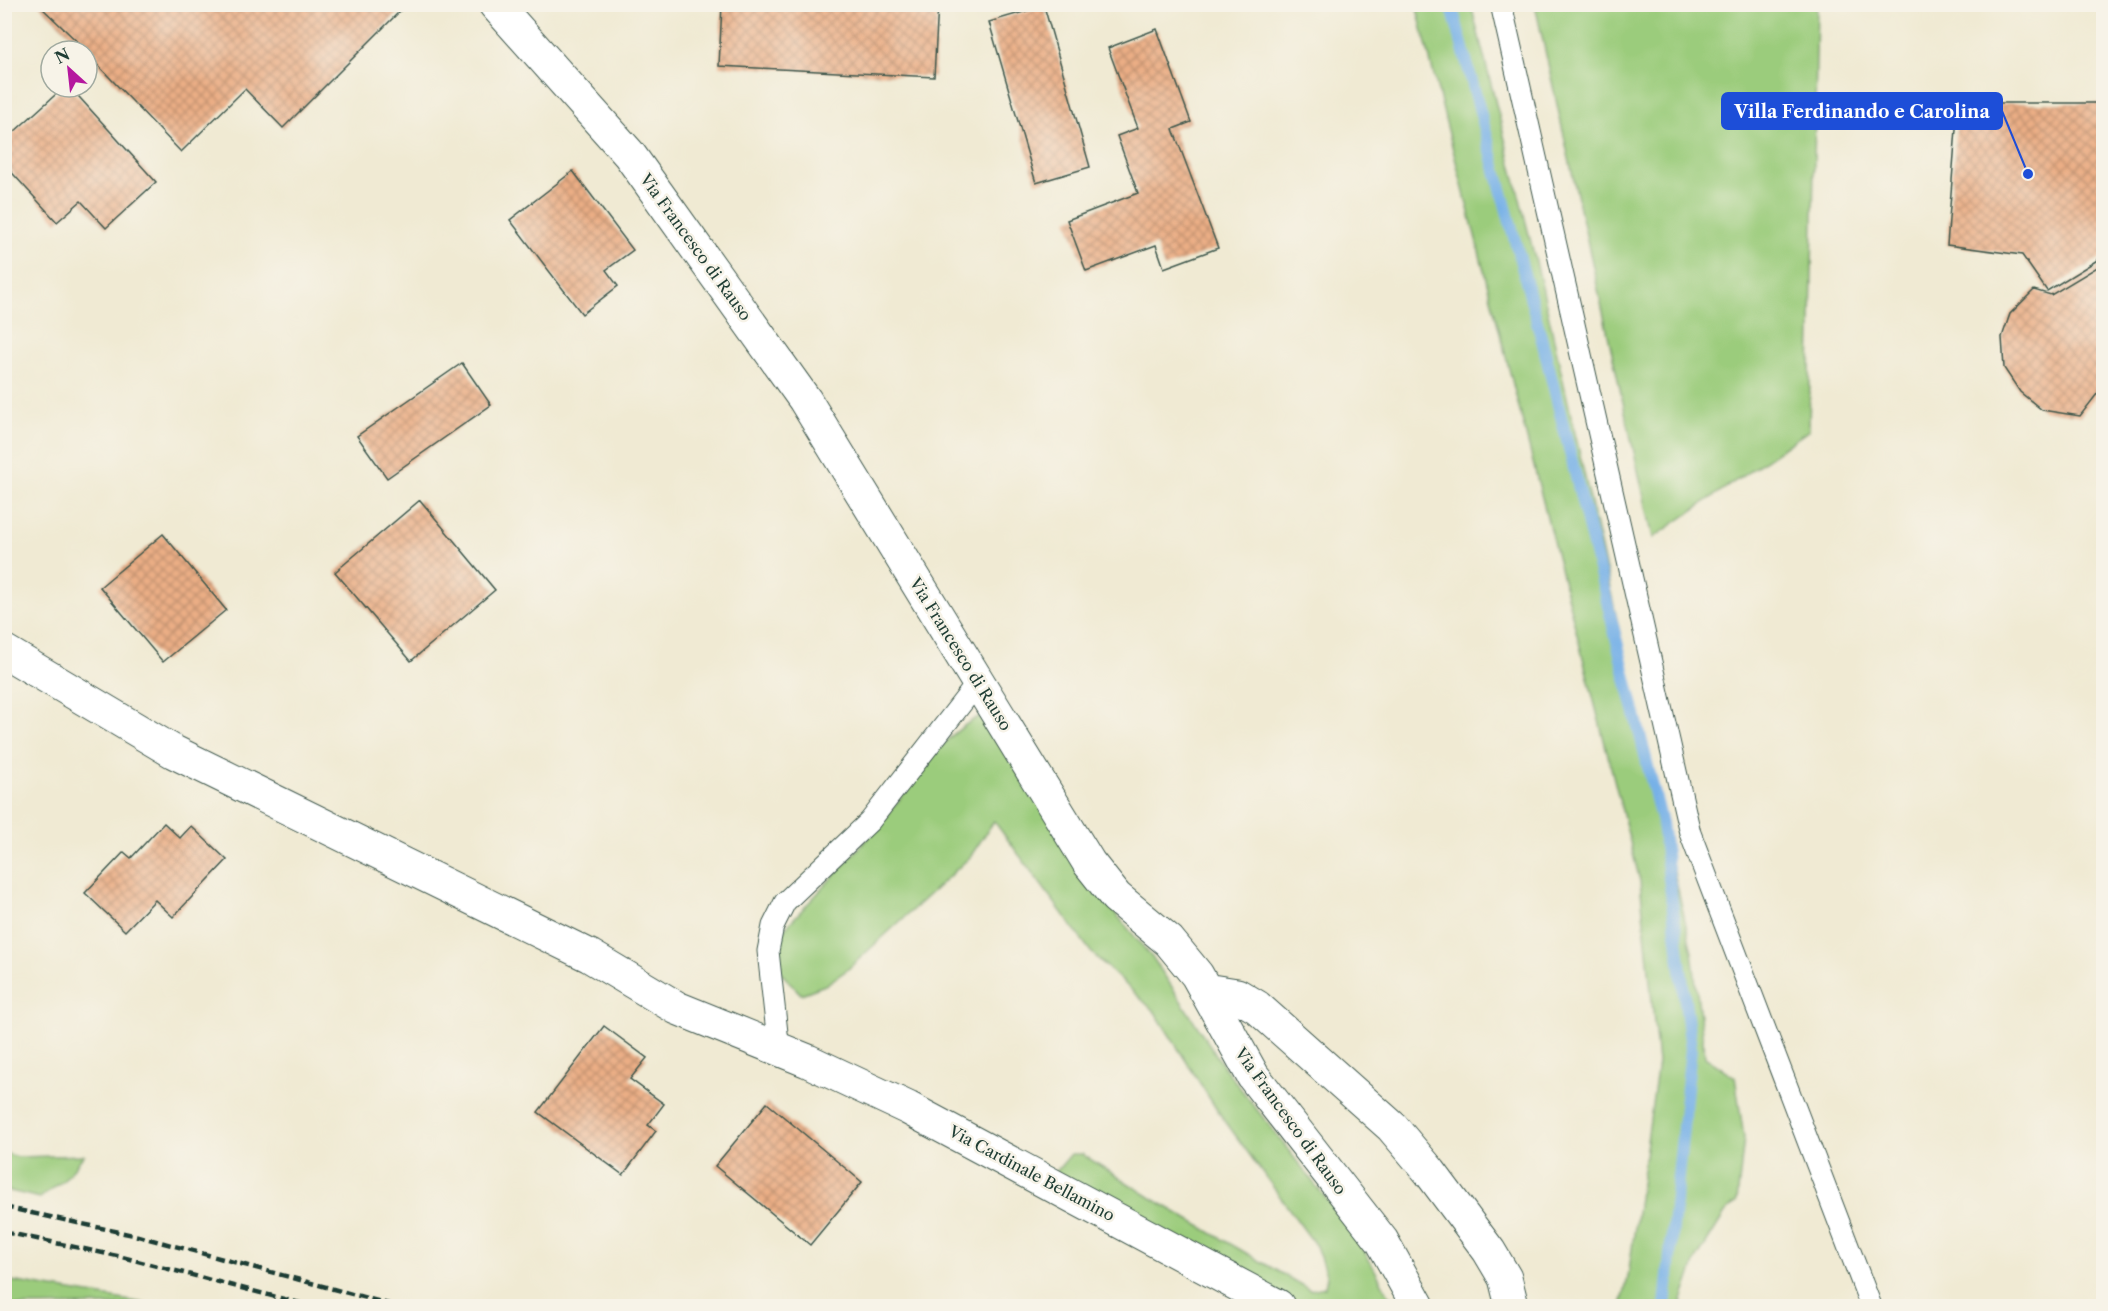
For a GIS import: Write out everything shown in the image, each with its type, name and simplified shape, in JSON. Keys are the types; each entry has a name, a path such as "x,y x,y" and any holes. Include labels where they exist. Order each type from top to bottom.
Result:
{"street":[{"name":"Via Francesco di Rauso","path":"495,4 629,154 798,390 1089,863 1116,897 1169,941 1197,975 1253,1076 1382,1241 1418,1306"},
{"name":"Via Cardinale Bellamino","path":"4,651 174,752 590,956 677,1008 808,1061 908,1108 1278,1306"},
{"path":"1205,990 1237,995 1257,1007 1392,1127 1430,1172 1489,1251 1505,1278 1512,1306"}],"lane":[{"path":"1501,4 1690,833 1870,1306"},
{"path":"779,1051 768,951 773,926 784,902 870,821 979,681"}],"green space":[{"path":"1416,5 1471,5 1541,282 1692,952 1705,1057 1735,1077 1744,1138 1737,1201 1725,1213 1696,1260 1680,1306 1621,1306 1628,1277 1658,1062 1640,881"},
{"path":"1535,5 1817,5 1809,430 1653,538"},
{"path":"987,713 1102,897 1155,961 1224,1067 1358,1240 1395,1306 1299,1306 1054,1174 1071,1154 1082,1154 1153,1199 1310,1290 1325,1287 1327,1277 1316,1246 1217,1110 1155,1012 1091,952 994,821 970,857 847,970 825,985 801,994 779,971 777,941 785,928 882,822 942,746 971,721"},
{"path":"4,1153 18,1157 84,1155 64,1180 40,1198 5,1190"},
{"path":"5,1280 155,1305 5,1306"}],"building":[{"path":"38,4 81,6 407,4 283,128 245,89 181,152 99,67 99,39 74,39"},
{"path":"722,4 938,4 934,77 719,66"},
{"path":"1044,6 1090,167 1036,183 989,22"},
{"path":"1157,29 1191,122 1173,129 1218,248 1164,268 1156,245 1086,271 1067,220 1138,193 1117,136 1138,128 1108,48"},
{"path":"51,99 81,99 156,182 106,228 81,201 57,222 4,164 4,141"},
{"path":"1958,103 2104,103 2104,256 2047,291 2022,255 1947,245"},
{"path":"573,171 633,250 606,270 618,286 582,314 510,220"},
{"path":"2104,263 2104,385 2080,416 2042,410 2020,392 2004,368 2002,337 2010,314 2034,290 2051,295"},
{"path":"462,363 491,405 387,478 357,436"},
{"path":"420,500 495,590 411,661 335,572"},
{"path":"163,534 226,610 163,662 100,587"},
{"path":"164,823 180,838 191,826 227,860 173,917 155,900 125,931 85,893 124,852 131,858"},
{"path":"604,1026 647,1058 630,1079 664,1104 648,1125 656,1131 623,1175 538,1112"},
{"path":"767,1103 862,1182 810,1245 715,1166"}],"waterway":[{"path":"1451,4 1543,344 1662,823 1691,1048 1665,1306"}],"railway":[{"path":"4,1207 138,1236 396,1306"},
{"path":"4,1232 122,1257 311,1306"}],"place":[{"name":"Villa Ferdinando e Carolina","path":"2028,174"}]}
